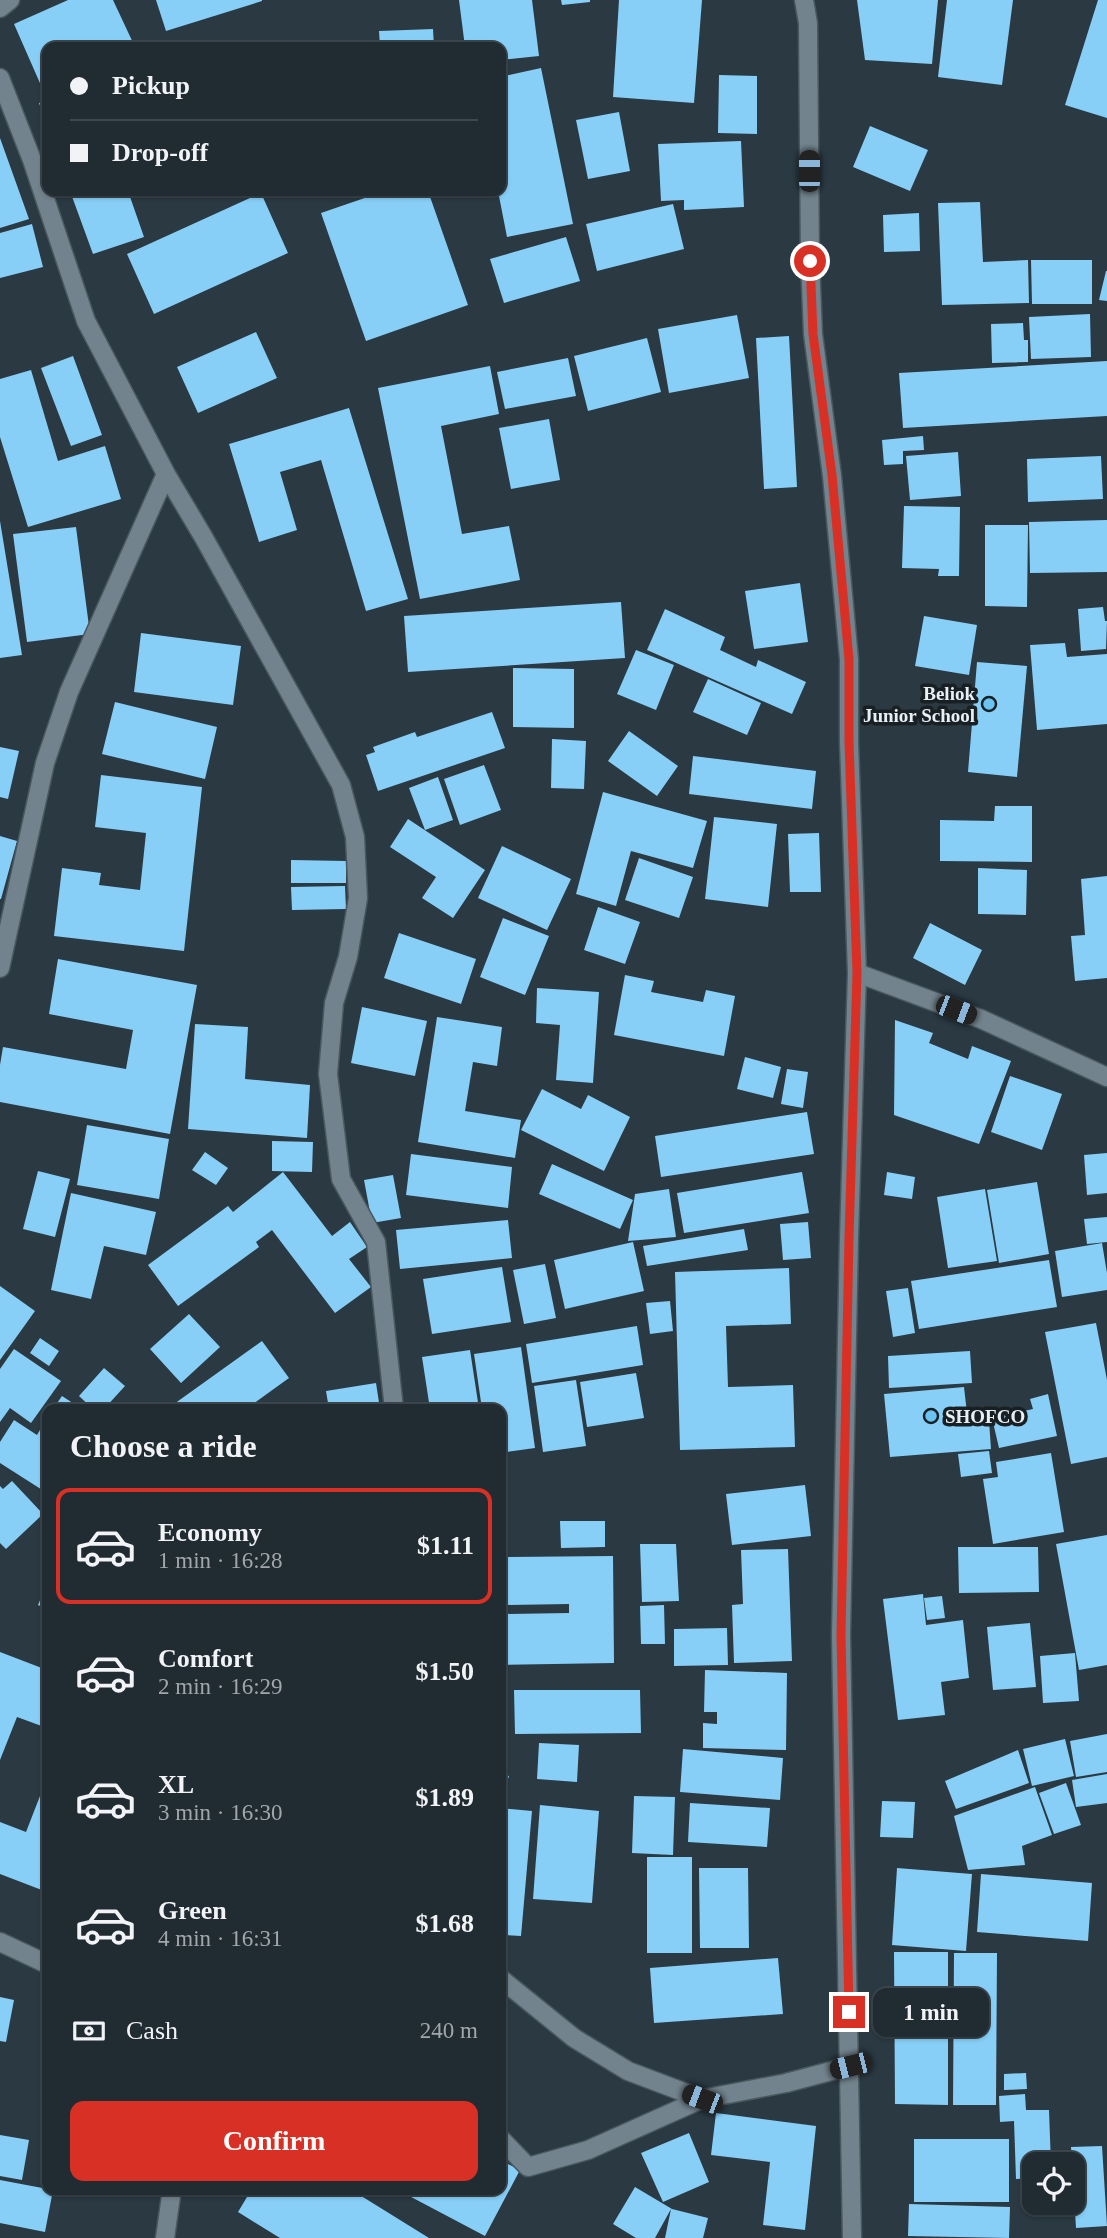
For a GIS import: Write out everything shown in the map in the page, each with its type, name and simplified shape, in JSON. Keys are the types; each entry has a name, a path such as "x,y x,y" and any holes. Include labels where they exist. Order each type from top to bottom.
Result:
{"street":[{"path":"0,8 10,0"},
{"path":"804,0 808,23 813,334 832,475 849,659 849,742 857,973 848,1251 841,1635 852,2238"},
{"path":"0,78 42,190"},
{"path":"44,196 86,321 166,474 218,562 341,785 355,837 358,898 348,957 334,1003 328,1074 341,1180 376,1242 393,1404"},
{"path":"0,968 46,763 69,692 166,474"},
{"path":"857,973 981,1019 1107,1077"},
{"path":"0,1942 42,1962"},
{"path":"506,1983 574,2038 628,2071 702,2099"},
{"path":"506,2144 528,2167 588,2150 702,2099 786,2083 850,2066"},
{"path":"165,2238 171,2195"}],"building":[{"path":"68,0 113,0 133,42 42,42 42,88 14,24"},
{"path":"156,0 262,0 262,1 166,31"},
{"path":"459,0 532,0 539,56 506,59 506,42 464,42"},
{"path":"561,0 590,0 590,2 562,5"},
{"path":"619,0 702,0 694,103 613,97"},
{"path":"857,0 938,0 932,64 865,60"},
{"path":"947,0 1013,0 1002,85 938,77"},
{"path":"1098,0 1107,0 1107,118 1065,105"},
{"path":"433,29 434,42 380,42 379,31"},
{"path":"541,68 573,224 507,237 499,196 506,196 506,76"},
{"path":"719,75 757,76 757,134 718,133"},
{"path":"619,112 630,171 588,179 576,120"},
{"path":"870,126 928,150 910,191 853,167"},
{"path":"0,138 29,219 0,228"},
{"path":"741,141 744,207 684,210 684,200 661,201 658,144"},
{"path":"72,196 130,196 144,237 93,254"},
{"path":"254,196 262,196 288,253 154,314 127,254"},
{"path":"370,196 430,196 468,305 366,341 321,213"},
{"path":"980,202 983,262 1028,260 1029,303 942,305 938,203"},
{"path":"673,204 684,249 597,271 586,224"},
{"path":"919,213 920,251 884,252 883,215"},
{"path":"32,224 43,267 0,278 0,233"},
{"path":"566,237 580,281 504,303 490,259"},
{"path":"1031,260 1092,260 1092,304 1032,304"},
{"path":"1107,271 1107,301 1099,300"},
{"path":"1090,314 1091,357 1031,359 1029,317"},
{"path":"737,315 749,378 669,393 658,329"},
{"path":"1023,323 1024,340 1028,340 1028,362 992,363 991,324"},
{"path":"256,332 277,378 198,413 177,367"},
{"path":"789,336 797,487 764,489 756,338"},
{"path":"647,338 661,392 588,411 574,356"},
{"path":"73,356 102,435 71,446 41,368"},
{"path":"568,358 576,396 505,409 497,372"},
{"path":"1107,361 1107,416 903,428 899,373"},
{"path":"490,366 499,414 441,426 462,534 509,526 520,580 420,599 378,388"},
{"path":"31,370 58,461 105,446 121,499 28,527 0,437 0,379"},
{"path":"349,408 408,599 366,611 321,460 280,472 297,530 259,542 229,444"},
{"path":"549,419 560,480 511,489 499,428"},
{"path":"923,436 924,450 903,451 903,464 884,465 882,440"},
{"path":"958,452 961,496 910,500 906,456"},
{"path":"1101,456 1103,499 1028,502 1027,459"},
{"path":"904,506 960,507 959,576 938,576 939,569 902,568"},
{"path":"1107,520 1107,572 1030,573 1029,522"},
{"path":"0,521 22,655 0,658"},
{"path":"985,525 1028,525 1027,607 985,606"},
{"path":"76,527 90,634 27,642 13,534"},
{"path":"800,583 808,642 754,649 745,591"},
{"path":"621,602 625,658 408,672 404,616"},
{"path":"1103,607 1107,621 1106,649 1081,651 1078,609"},
{"path":"665,609 725,637 720,650 756,667 758,660 806,682 792,714 647,650"},
{"path":"924,616 977,625 969,675 915,666"},
{"path":"141,633 241,646 233,705 134,692"},
{"path":"1065,643 1067,657 1107,654 1107,724 1037,730 1030,645"},
{"path":"636,650 674,665 656,710 617,694"},
{"path":"977,662 1027,666 1017,777 968,772"},
{"path":"513,668 574,669 574,728 513,727"},
{"path":"708,679 761,703 747,735 693,712"},
{"path":"115,702 217,727 205,779 102,754"},
{"path":"492,712 505,748 378,791 366,755 375,752 373,747 415,732 417,737"},
{"path":"629,731 678,766 657,796 608,761"},
{"path":"552,739 586,741 584,789 551,788"},
{"path":"0,747 19,751 8,799 0,797"},
{"path":"693,756 816,771 812,809 689,794"},
{"path":"484,765 501,810 460,825 444,779"},
{"path":"101,775 202,787 184,951 54,936 62,868 101,873 99,885 140,890 146,833 95,827"},
{"path":"438,777 453,820 425,830 409,788"},
{"path":"603,792 707,821 693,868 631,851 616,906 576,894"},
{"path":"995,806 1032,806 1032,862 940,861 940,820 994,821"},
{"path":"714,817 777,824 768,907 705,899"},
{"path":"408,819 485,870 453,918 422,898 436,877 390,847"},
{"path":"819,833 821,892 790,892 788,834"},
{"path":"0,836 17,841 1,899 0,899"},
{"path":"502,846 571,879 547,930 478,898"},
{"path":"639,858 693,877 679,918 625,900"},
{"path":"291,860 346,861 346,883 291,883"},
{"path":"978,868 1027,870 1026,915 978,914"},
{"path":"1107,876 1107,978 1075,981 1071,936 1085,935 1081,879"},
{"path":"345,886 346,909 292,910 291,887"},
{"path":"598,907 640,922 625,964 584,950"},
{"path":"503,918 549,936 525,995 480,977"},
{"path":"930,923 982,950 965,985 913,958"},
{"path":"399,933 476,959 461,1004 384,978"},
{"path":"58,959 197,985 170,1134 0,1102 3,1047 126,1069 133,1030 49,1014"},
{"path":"625,975 654,981 651,992 703,1002 706,990 735,996 724,1056 614,1035"},
{"path":"537,988 599,992 593,1083 556,1080 560,1025 536,1023"},
{"path":"362,1007 427,1021 415,1076 351,1063"},
{"path":"437,1017 502,1027 497,1066 473,1062 465,1111 521,1120 515,1158 418,1142"},
{"path":"895,1020 933,1033 929,1043 968,1059 972,1046 1011,1061 979,1144 894,1115"},
{"path":"195,1024 248,1027 245,1079 310,1085 307,1138 188,1129"},
{"path":"745,1057 781,1067 773,1098 737,1089"},
{"path":"787,1069 808,1072 803,1108 781,1104"},
{"path":"1010,1076 1062,1094 1042,1150 991,1132"},
{"path":"542,1089 581,1109 588,1095 630,1117 604,1171 521,1130"},
{"path":"807,1112 814,1154 661,1177 655,1136"},
{"path":"87,1125 169,1139 159,1199 77,1185"},
{"path":"272,1141 313,1142 312,1172 272,1171"},
{"path":"205,1152 228,1168 216,1185 192,1170"},
{"path":"1107,1153 1107,1193 1087,1195 1084,1155"},
{"path":"411,1154 512,1167 508,1208 406,1195"},
{"path":"552,1164 633,1200 620,1229 539,1194"},
{"path":"38,1171 70,1179 55,1237 23,1229"},
{"path":"283,1172 332,1236 350,1222 367,1247 349,1259 371,1287 335,1313 272,1230 256,1242 259,1247 178,1306 148,1265 228,1206 233,1212"},
{"path":"802,1172 809,1213 684,1233 677,1193"},
{"path":"887,1172 915,1177 912,1199 884,1195"},
{"path":"393,1175 401,1218 372,1223 364,1180"},
{"path":"1037,1182 1049,1254 999,1263 987,1190"},
{"path":"669,1189 676,1237 628,1241 635,1194"},
{"path":"985,1189 997,1261 948,1268 937,1197"},
{"path":"71,1193 156,1212 146,1255 104,1246 91,1299 51,1290"},
{"path":"1107,1217 1107,1242 1087,1244 1084,1219"},
{"path":"508,1220 512,1258 400,1269 396,1230"},
{"path":"808,1222 811,1258 783,1260 780,1224"},
{"path":"744,1229 748,1250 647,1266 643,1246"},
{"path":"633,1242 644,1291 565,1309 554,1260"},
{"path":"1102,1243 1107,1290 1062,1297 1055,1251"},
{"path":"1049,1260 1057,1307 919,1329 911,1281"},
{"path":"545,1264 556,1318 524,1324 513,1270"},
{"path":"502,1267 511,1322 432,1334 423,1279"},
{"path":"789,1268 791,1324 726,1326 728,1387 793,1385 795,1447 680,1450 675,1272"},
{"path":"0,1286 35,1311 0,1360"},
{"path":"908,1288 915,1333 893,1337 886,1291"},
{"path":"670,1301 673,1331 650,1334 646,1303"},
{"path":"189,1314 220,1347 181,1383 150,1349"},
{"path":"1096,1323 1107,1380 1107,1457 1071,1464 1045,1332"},
{"path":"637,1326 643,1365 532,1383 526,1344"},
{"path":"40,1338 59,1351 49,1366 30,1353"},
{"path":"262,1341 289,1378 253,1404 174,1404"},
{"path":"521,1347 535,1448 506,1452 506,1404 481,1404 474,1354"},
{"path":"14,1349 61,1381 31,1423 10,1408 0,1422 0,1369"},
{"path":"470,1350 478,1404 429,1404 422,1357"},
{"path":"970,1351 972,1383 889,1388 888,1356"},
{"path":"104,1368 125,1386 109,1404 88,1404 79,1396"},
{"path":"636,1373 644,1418 587,1427 580,1382"},
{"path":"576,1380 586,1446 543,1452 534,1386"},
{"path":"376,1383 379,1404 328,1404 326,1391"},
{"path":"964,1387 968,1422 989,1421 991,1449 890,1457 884,1394"},
{"path":"1048,1394 1057,1436 999,1448 992,1418 1033,1409 1030,1399"},
{"path":"62,1396 74,1404 56,1404"},
{"path":"14,1420 37,1435 42,1426 42,1490 0,1463 0,1442"},
{"path":"989,1451 992,1473 961,1477 958,1454"},
{"path":"1051,1453 1064,1532 993,1544 983,1479 998,1477 996,1462"},
{"path":"12,1481 42,1513 6,1549 0,1543 0,1486 3,1489"},
{"path":"805,1485 811,1536 732,1545 726,1494"},
{"path":"560,1521 605,1521 605,1547 561,1548"},
{"path":"1107,1535 1107,1665 1079,1670 1056,1544"},
{"path":"640,1544 676,1544 679,1601 642,1602"},
{"path":"958,1547 1038,1547 1039,1592 959,1593"},
{"path":"788,1549 792,1661 734,1663 732,1605 743,1604 741,1550"},
{"path":"613,1556 614,1663 506,1665 506,1614 569,1613 569,1604 506,1605 506,1557"},
{"path":"923,1594 926,1625 963,1620 969,1678 941,1682 945,1715 898,1720 883,1599"},
{"path":"942,1596 945,1618 927,1620 924,1598"},
{"path":"664,1605 665,1644 641,1644 640,1606"},
{"path":"1030,1623 1036,1687 993,1690 987,1627"},
{"path":"727,1628 728,1665 674,1666 674,1629"},
{"path":"0,1652 42,1668 42,1726 17,1717 0,1760"},
{"path":"1075,1653 1079,1701 1043,1703 1040,1656"},
{"path":"705,1670 787,1673 786,1750 703,1748 703,1723 717,1724 717,1712 704,1712"},
{"path":"514,1690 640,1690 641,1733 515,1734"},
{"path":"1107,1734 1107,1772 1076,1777 1070,1741"},
{"path":"1065,1739 1074,1776 1032,1786 1023,1749"},
{"path":"539,1743 579,1745 577,1782 537,1779"},
{"path":"683,1749 783,1758 780,1800 680,1792"},
{"path":"1018,1750 1029,1783 956,1809 945,1781"},
{"path":"1107,1774 1107,1803 1076,1807 1072,1780"},
{"path":"1066,1783 1081,1825 1054,1834 1039,1793"},
{"path":"1035,1787 1052,1835 1022,1846 1025,1865 968,1870 954,1816"},
{"path":"42,1791 42,1890 0,1874 0,1822 26,1832"},
{"path":"634,1796 675,1797 673,1855 632,1853"},
{"path":"882,1801 915,1802 913,1838 880,1837"},
{"path":"690,1803 770,1808 767,1847 688,1842"},
{"path":"540,1805 599,1811 592,1903 533,1899"},
{"path":"506,1809 532,1811 521,1936 506,1935"},
{"path":"647,1857 692,1857 692,1953 647,1953"},
{"path":"699,1868 748,1868 749,1948 700,1948"},
{"path":"897,1868 972,1874 966,1951 892,1945"},
{"path":"981,1874 1092,1883 1088,1941 977,1932"},
{"path":"894,1952 948,1952 948,2105 895,2104"},
{"path":"954,1953 997,1953 996,2105 953,2105"},
{"path":"778,1958 783,2014 654,2023 650,1968"},
{"path":"0,1997 14,2000 6,2042 0,2041"},
{"path":"1026,2073 1027,2089 1004,2090 1004,2074"},
{"path":"1025,2094 1026,2110 1049,2110 1051,2152 1022,2152 1022,2179 1016,2179 1014,2121 1000,2122 999,2096"},
{"path":"716,2113 816,2126 805,2230 763,2225 770,2162 711,2155"},
{"path":"689,2133 709,2182 663,2202 641,2153"},
{"path":"0,2135 29,2140 22,2180 0,2176"},
{"path":"914,2139 1009,2139 1009,2202 914,2202"},
{"path":"1102,2146 1107,2226 1076,2228 1075,2215 1085,2215 1085,2152 1071,2152 1071,2147"},
{"path":"506,2163 520,2170 485,2236 407,2195 506,2195"},
{"path":"0,2180 42,2188 42,2195 52,2195 45,2232 0,2223"},
{"path":"635,2187 672,2209 708,2218 703,2238 665,2238 671,2209 655,2238 636,2238 613,2224"},
{"path":"244,2195 360,2195 429,2238 280,2238 238,2212 247,2197"},
{"path":"909,2204 1010,2207 1009,2238 908,2236"}],"place":[{"name":"Beliok Junior School","path":"989,704"},
{"name":"SHOFCO","path":"931,1416"}],"route":[{"path":"810,261 813,334 832,475 849,659 849,742 857,973 841,1635 849,2012"}]}
